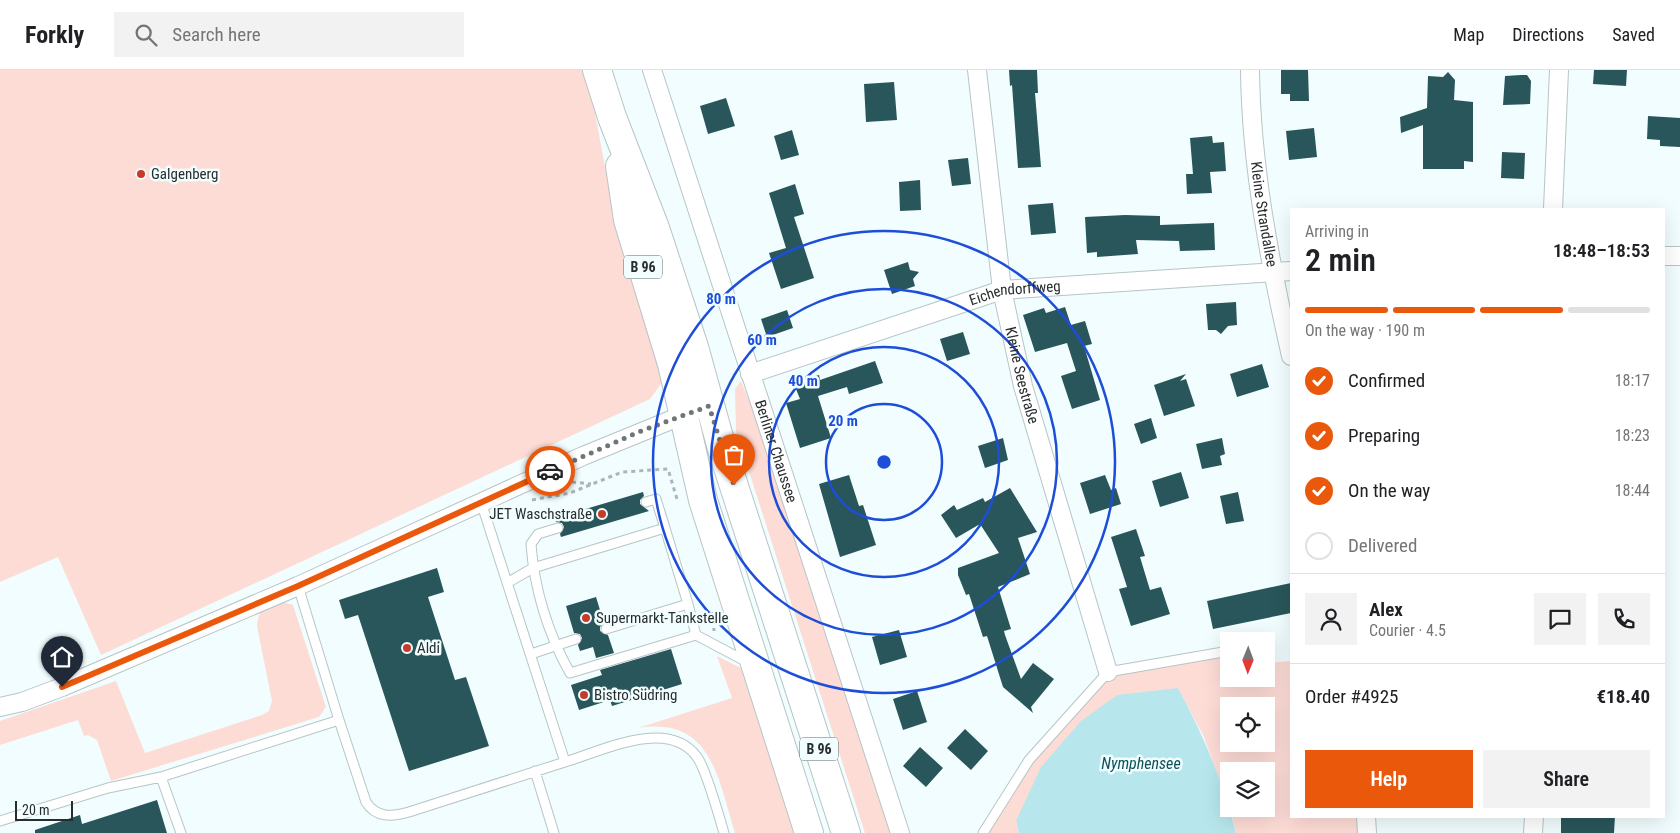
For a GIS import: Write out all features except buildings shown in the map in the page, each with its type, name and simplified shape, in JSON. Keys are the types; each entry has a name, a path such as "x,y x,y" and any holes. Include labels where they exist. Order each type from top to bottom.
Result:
{"main road":[{"name":"B 96","path":"597,70 612,117 650,212 694,347 709,406 846,833"},
{"name":"B 96","path":"612,117 628,220 672,364 703,500 809,833"}],"street":[{"name":"Berliner Chaussee","path":"652,70 900,833"},
{"name":"Kleine Seestraße","path":"977,70 1002,290 1023,386 1108,672"},
{"name":"Kleine Strandallee","path":"1250,70 1256,155 1272,272 1290,352"},
{"path":"1553,208 1560,70"},
{"path":"1665,256 1680,256"},
{"name":"Eichendorffweg","path":"750,374 1002,290 1290,272"},
{"path":"0,707 22,702 62,687 298,586 641,431 709,406"},
{"path":"1366,818 1367,833"},
{"path":"1533,833 1534,818"}],"lane":[{"path":"646,502 656,499 696,635"},
{"path":"481,502 565,762"},
{"path":"558,528 538,534 531,544 532,568 554,645 570,673 696,635 755,666"},
{"path":"508,583 532,568 665,528"},
{"path":"298,586 366,802 372,810 383,815 395,816 647,737 667,739 687,748 698,758 724,833"},
{"path":"606,629 688,604"},
{"path":"531,654 576,639"},
{"path":"983,833 1029,760 1108,672 1220,653"},
{"path":"0,820 108,788 161,777 339,720"},
{"path":"535,771 554,833"},
{"path":"161,777 181,833"}],"path":[{"path":"529,500 552,498 570,493 622,472 668,469"},
{"path":"712,609 715,626 713,644"}],"shaded area":[{"path":"0,70 583,70 592,97 611,199 663,381 650,399 101,655 58,557 0,582"},
{"path":"741,381 760,428 892,833 865,833 736,431 735,389"},
{"path":"283,602 293,605 326,707 319,717 111,781 97,740 88,735 84,736 78,720 0,745 0,721 116,681 145,753 262,715 269,711 272,701 257,626 258,620 261,611"},
{"path":"1220,653 1220,688 1275,688 1275,662 1290,661 1290,818 1362,818 1363,833 1236,833 1232,817 1275,817 1275,762 1220,762 1220,781 1204,737 1178,688 1016,821 1019,833 983,833 1029,760 1108,672"},
{"path":"717,656 741,668 744,673 796,833 735,833 716,773 708,756 697,742 682,732 663,727 638,728 732,698"}],"water":[{"name":"Nymphensee","path":"1178,688 1212,759 1220,782 1220,817 1231,817 1236,833 1019,833 1016,821 1041,767 1081,721 1117,695"}],"way so far":[{"path":"550,471 641,431 709,406 734,485"}],"place":[{"name":"Galgenberg","path":"141,174"},
{"name":"JET Waschstraße","path":"602,514"},
{"name":"Supermarkt-Tankstelle","path":"586,618"},
{"name":"Aldi","path":"407,648"},
{"name":"Bistro Südring","path":"584,695"}],"route":[{"path":"62,687 267,597 298,586 550,471"}]}
